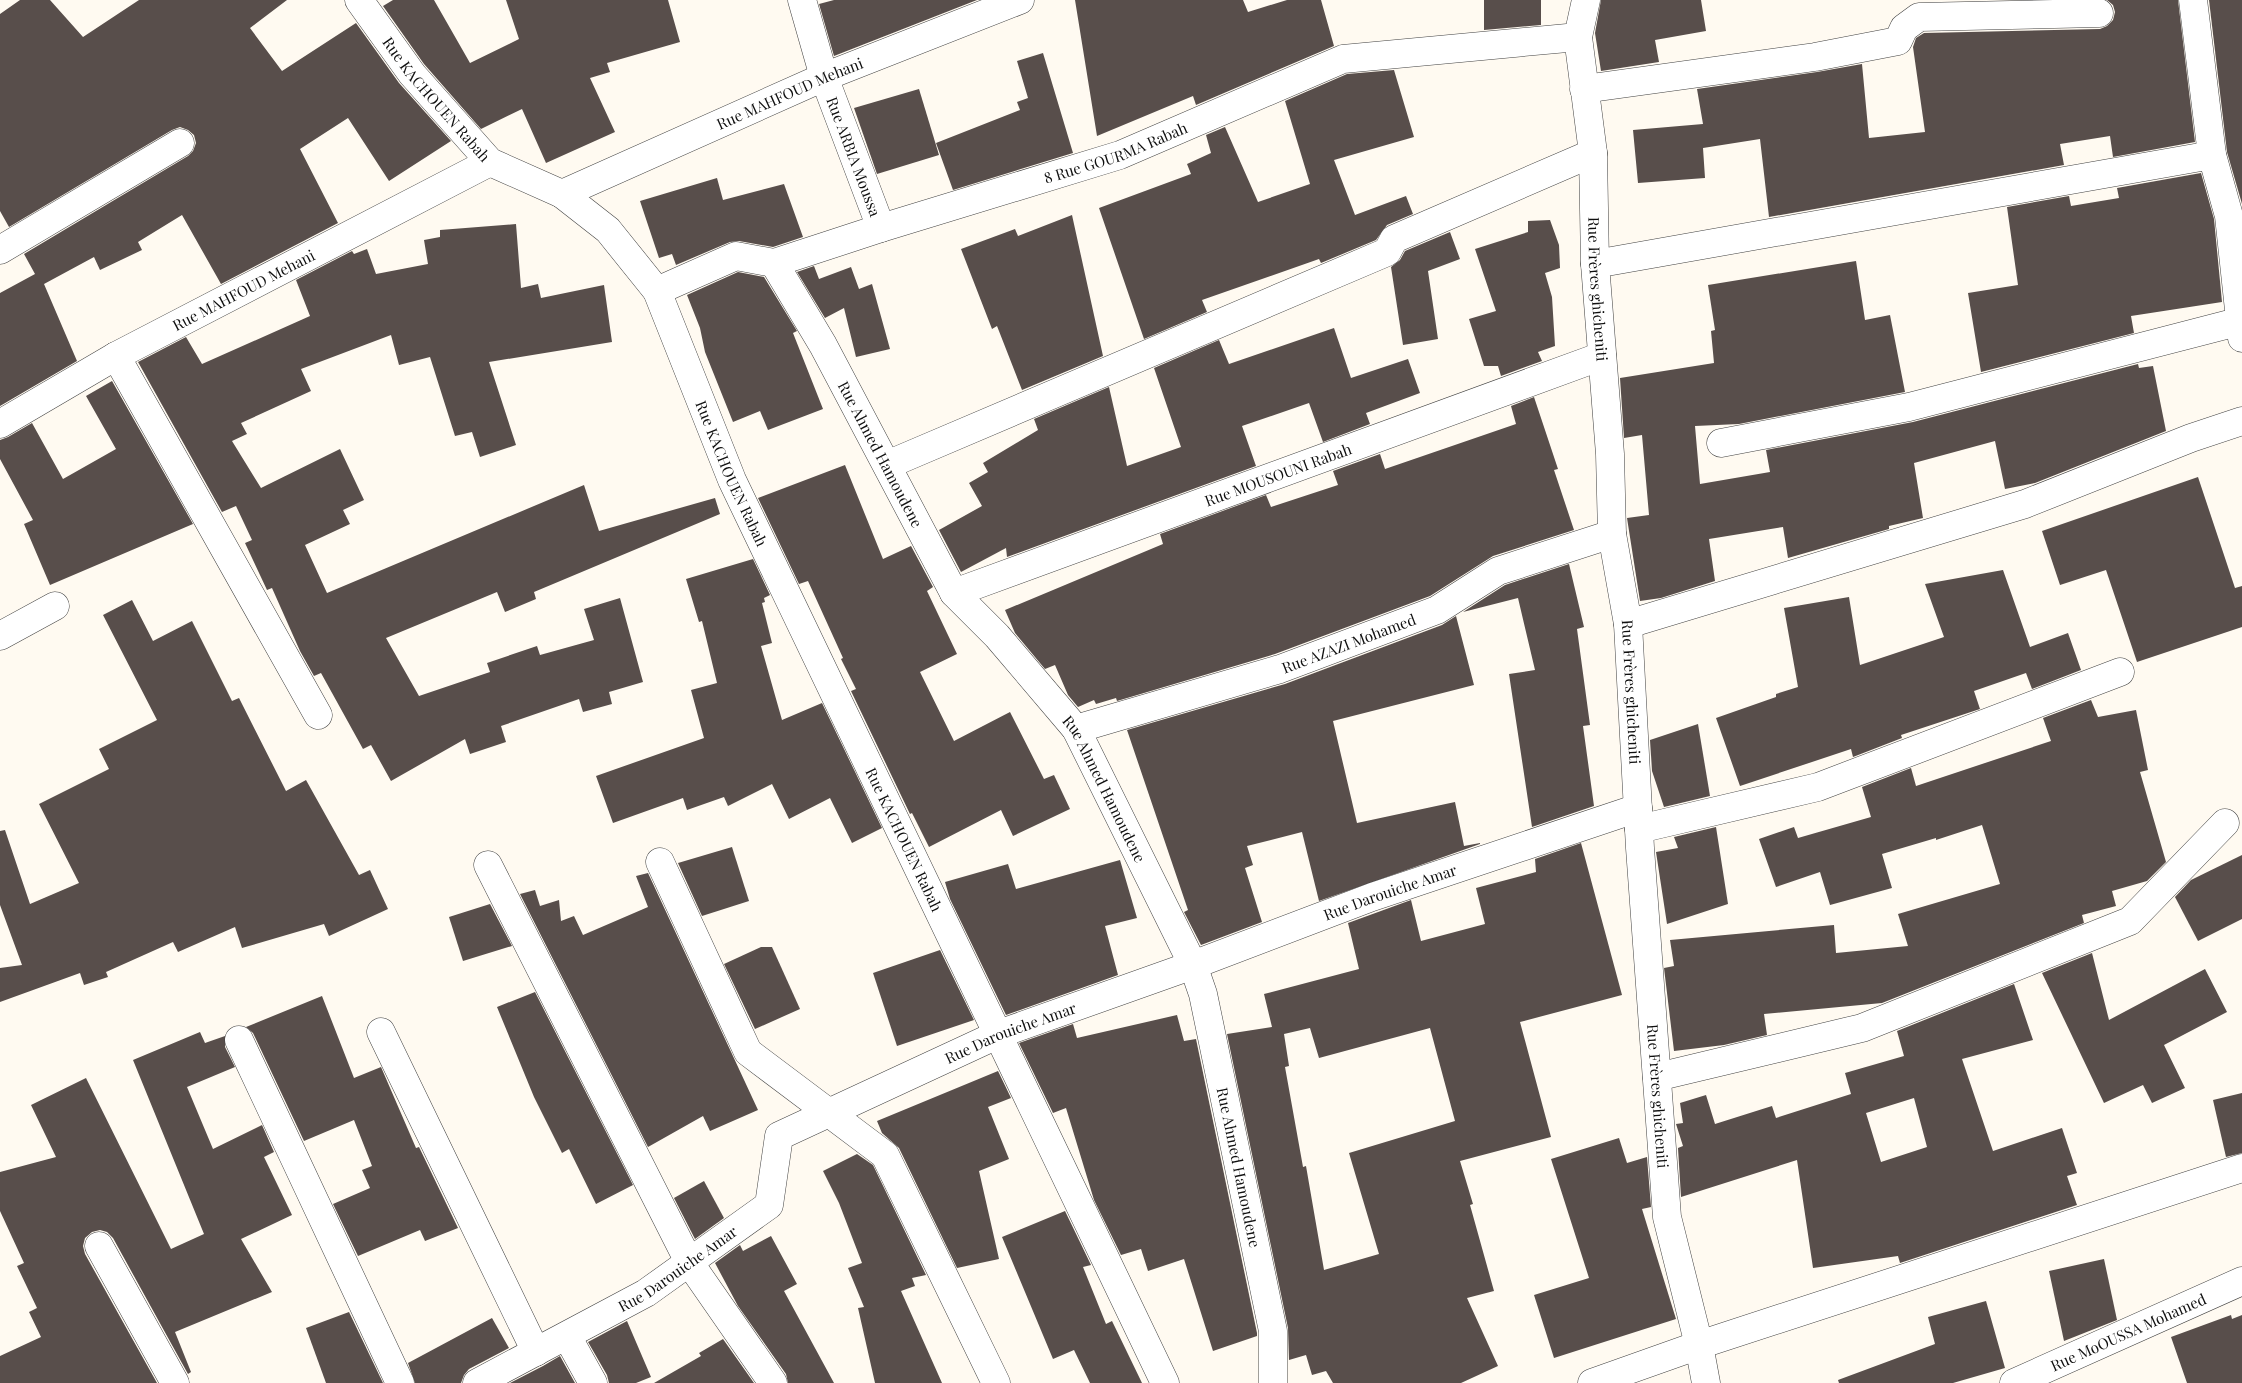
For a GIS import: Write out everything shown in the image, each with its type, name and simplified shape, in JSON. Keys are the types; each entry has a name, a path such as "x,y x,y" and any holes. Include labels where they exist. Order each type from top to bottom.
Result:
{"street":[{"name":"Rue KACHOUEN Rabah","path":"359,0 412,74 490,162 562,194 608,230 657,291 732,480 1165,1383"},
{"name":"Rue ARBIA Moussa","path":"802,0 824,77 881,228"},
{"name":"Rue MAHFOUD Mehani","path":"562,194 824,77 1020,0"},
{"name":"Rue Frères ghicheniti","path":"1586,0 1578,37 1592,153 1595,264 1610,454 1612,534 1628,624 1639,819 1667,1217 1699,1345 1706,1383"},
{"path":"1721,443 1909,407 2241,330 2229,216 2212,155 2193,0"},
{"path":"1584,88 1815,57 1898,41 1904,28 1919,17 2099,13"},
{"name":"8 Rue GOURMA Rabah","path":"657,291 736,256 774,263 881,228 1120,155 1343,59 1578,37"},
{"path":"0,250 180,143"},
{"path":"887,465 1386,252 1394,239 1592,153"},
{"path":"1595,264 2212,155"},
{"name":"Rue MAHFOUD Mehani","path":"0,424 116,356 490,162"},
{"name":"Rue Ahmed Hamoudene","path":"774,263 823,345 954,592 997,636 1076,729 1193,966 1203,994 1273,1331 1274,1383"},
{"path":"116,356 318,715"},
{"name":"Rue MOUSOUNI Rabah","path":"954,592 1602,356"},
{"path":"1628,624 2025,504 2191,438 2242,421"},
{"name":"Rue AZAZI Mohamed","path":"1076,729 1280,669 1437,610 1498,571 1612,534"},
{"path":"0,636 55,606"},
{"name":"Rue Darouiche Amar","path":"478,1383 646,1293 768,1204 779,1136 999,1034 1193,966 1372,897 1639,819 1818,787 2120,672"},
{"path":"1657,1077 1862,1028 2130,921 2225,824"},
{"path":"660,862 748,1052 885,1155 996,1383"},
{"path":"488,864 688,1262 774,1383"},
{"path":"381,1032 536,1352"},
{"path":"240,1040 400,1383"},
{"path":"1592,1383 1699,1345 2242,1168"},
{"path":"99,1246 175,1383"},
{"name":"Rue MoOUSSA Mohamed","path":"2014,1383 2242,1281"},
{"path":"567,1336 593,1383"}],"building":[{"path":"20,0 50,0 83,37 139,0 287,0 250,28 282,71 356,23 399,83 451,141 389,181 348,118 300,149 338,223 221,284 182,215 138,242 142,250 100,270 94,257 44,284 77,361 0,406 0,293 35,274 24,254 188,156 193,151 196,143 194,135 188,130 180,127 172,130 9,227 0,211 0,14"},
{"path":"393,0 434,0 470,63 519,39 506,0 668,0 680,42 607,63 610,72 590,78 615,132 546,163 522,109 481,129 424,64 383,6"},
{"path":"834,0 977,0 834,56 819,4"},
{"path":"1075,0 1243,0 1248,12 1287,0 1321,0 1334,46 1196,105 1193,96 1097,136"},
{"path":"1484,0 1541,0 1541,25 1484,30"},
{"path":"1601,0 1701,0 1706,31 1655,40 1659,62 1601,71 1595,33"},
{"path":"2107,0 2178,0 2195,142 2113,157 2110,136 2060,144 2064,165 1769,217 1760,139 1703,148 1705,178 1638,183 1633,130 1703,124 1697,89 1862,64 1869,138 1925,132 1913,47 1916,38 1924,33 2100,29 2107,26 2113,20 2115,12 2113,5"},
{"path":"2209,0 2242,0 2242,204 2227,152"},
{"path":"1043,53 1073,153 953,190 936,143 1020,110 1017,102 1028,98 1017,61"},
{"path":"1394,70 1414,137 1334,160 1355,215 1406,196 1413,214 1387,225 1376,240 1321,263 1319,259 1202,300 1207,312 1144,339 1099,208 1191,174 1187,164 1211,153 1206,135 1225,127 1258,202 1310,184 1285,101 1347,74"},
{"path":"919,89 939,155 877,174 854,108"},
{"path":"2201,173 2214,219 2222,302 2131,316 2134,333 1981,372 1968,293 2018,285 2007,207 2069,196 2071,206 2119,198 2117,188"},
{"path":"717,178 723,200 784,184 803,237 773,247 739,241 730,242 676,265 672,254 659,258 640,201"},
{"path":"1072,215 1103,356 1022,390 997,326 992,329 961,249 1015,229 1018,236"},
{"path":"1550,220 1559,245 1560,268 1545,273 1552,297 1555,346 1538,352 1542,361 1501,376 1498,366 1484,366 1469,319 1496,311 1475,249 1528,232 1528,221"},
{"path":"516,224 521,288 538,284 541,298 604,285 612,342 489,362 516,445 480,457 472,432 455,436 430,357 399,365 391,335 301,369 311,391 241,423 247,434 232,441 261,488 340,449 364,500 343,510 350,524 305,545 327,593 584,485 599,531 715,498 720,514 534,592 536,599 505,612 497,592 386,638 419,696 490,672 487,663 537,646 540,655 594,640 584,609 620,598 643,682 609,692 612,704 583,712 579,699 501,726 506,742 470,754 465,739 391,781 371,745 363,749 321,673 314,676 300,651 272,588 267,590 245,543 252,540 236,506 222,512 138,362 186,337 202,364 310,316 296,280 352,251 354,254 367,249 376,274 428,264 424,240 440,237 440,230"},
{"path":"1450,232 1460,259 1428,271 1438,339 1403,345 1391,267 1400,260 1405,251"},
{"path":"1856,261 1865,320 1890,315 1905,392 1739,424 1695,426 1700,484 1770,472 1766,450 1913,422 2138,364 2139,368 2153,366 2166,431 2035,483 2005,489 1995,441 1914,463 1923,518 1889,526 1889,529 1788,558 1783,527 1709,539 1715,581 1661,598 1640,601 1627,518 1649,515 1642,435 1624,438 1620,378 1714,363 1711,331 1715,330 1708,285"},
{"path":"814,266 819,279 851,267 859,289 872,284 890,349 856,357 844,308 825,318 797,272"},
{"path":"738,272 764,277 797,331 793,333 823,409 768,430 760,411 733,422 705,352 700,328 687,295"},
{"path":"1334,328 1351,378 1408,359 1420,393 1366,413 1370,424 1323,442 1309,403 1242,426 1256,466 1007,557 1006,548 961,572 939,530 982,506 969,483 988,472 983,463 1038,430 1034,419 1109,387 1127,466 1181,447 1154,368 1219,340 1229,364"},
{"path":"112,381 193,524 50,585 24,524 33,520 0,459 0,440 32,423 63,479 116,449 86,396"},
{"path":"1534,397 1558,469 1554,470 1574,530 1493,556 1430,596 1275,654 1117,701 1116,698 1096,704 1094,700 1078,707 1068,695 1055,665 1045,669 1015,633 1005,610 1163,544 1160,534 1266,495 1271,507 1338,485 1333,471 1380,454 1385,469 1516,424 1511,406"},
{"path":"845,465 883,559 911,546 933,587 927,591 957,654 920,672 954,741 1010,712 1044,779 1054,775 1070,809 1013,836 1001,810 929,847 912,813 910,814 851,691 856,689 841,659 843,658 808,581 799,584 758,498"},
{"path":"2198,477 2235,588 2242,586 2242,627 2137,662 2106,570 2060,585 2042,531"},
{"path":"753,559 770,595 764,598 765,602 762,603 772,643 761,646 782,720 822,703 882,828 852,843 830,798 789,819 772,784 728,806 724,797 687,810 683,798 613,823 596,776 704,738 691,690 717,683 702,621 699,622 686,579"},
{"path":"1569,564 1584,627 1577,629 1590,725 1583,726 1594,806 1532,827 1509,674 1535,670 1518,598 1463,612 1505,585"},
{"path":"2003,570 2030,647 2068,633 2081,670 2032,689 2026,673 1974,691 1980,709 1901,735 1902,738 1853,757 1851,749 1740,786 1716,718 1776,697 1776,694 1798,687 1784,608 1849,597 1860,665 1944,637 1925,584"},
{"path":"132,600 153,641 192,621 232,701 239,698 286,791 306,780 359,875 370,870 388,909 329,936 324,924 242,948 235,927 178,952 173,942 106,972 108,977 84,985 80,973 0,1002 0,968 22,965 0,905 0,831 5,830 30,904 79,883 39,804 109,769 99,749 157,720 103,615"},
{"path":"1456,616 1474,685 1333,721 1357,823 1455,802 1464,846 1480,844 1319,901 1302,832 1247,846 1253,865 1245,868 1262,922 1201,945 1184,912 1188,910 1127,730 1285,684 1442,625"},
{"path":"2091,700 2098,717 2136,710 2148,770 2140,772 2166,862 2147,881 2112,891 2116,906 2082,915 2084,923 1882,1003 1764,1014 1767,1035 1724,1045 1674,1051 1664,968 1674,966 1670,940 1834,925 1836,953 1908,946 1898,914 2000,884 1982,825 1936,840 1936,838 1882,854 1892,888 1830,905 1820,872 1776,887 1759,839 1794,827 1798,838 1871,817 1862,787 1911,768 1916,786 2051,741 2043,718"},
{"path":"1698,724 1710,796 1664,807 1652,771 1650,740"},
{"path":"1716,827 1728,904 1667,924 1656,852 1678,848 1674,837"},
{"path":"1581,843 1622,995 1520,1022 1551,1137 1460,1161 1473,1204 1470,1205 1494,1291 1467,1298 1498,1366 1461,1383 1333,1383 1326,1371 1312,1375 1306,1355 1289,1360 1288,1328 1227,1034 1272,1027 1264,994 1359,969 1348,923 1411,900 1421,941 1485,924 1476,888 1536,872 1535,859","holes":["1310,1028 1319,1058 1430,1028 1455,1121 1349,1153 1379,1254 1324,1270 1306,1166 1303,1167 1285,1067 1289,1066 1284,1034"]},
{"path":"732,847 749,901 702,916 678,863"},
{"path":"2242,855 2242,919 2198,941 2175,897 2191,880"},
{"path":"1120,860 1137,918 1105,926 1118,975 1006,1015 950,899 945,882 1008,864 1016,889"},
{"path":"648,873 758,1110 710,1131 703,1116 648,1147 520,894 535,890 540,906 559,900 561,921 574,916 583,935 648,907 636,876"},
{"path":"490,904 512,946 463,961 449,917"},
{"path":"761,947 772,947 800,1009 755,1029 724,964"},
{"path":"940,950 974,1020 897,1046 873,973"},
{"path":"2092,953 2109,1020 2205,969 2227,1012 2164,1045 2185,1088 2152,1103 2143,1085 2104,1103 2042,973"},
{"path":"2014,984 2033,1040 1962,1059 1993,1151 2062,1128 2077,1173 2067,1176 2077,1205 1900,1263 1898,1256 1813,1268 1797,1160 1681,1197 1678,1148 1683,1146 1676,1124 1683,1123 1680,1103 1706,1095 1715,1124 1772,1106 1776,1118 1851,1094 1845,1073 1904,1056 1897,1031","holes":["1914,1098 1927,1147 1881,1162 1866,1113"]},
{"path":"535,992 633,1185 596,1204 569,1149 562,1153 534,1097 497,1007"},
{"path":"322,996 354,1078 381,1067 416,1148 419,1147 458,1228 425,1241 420,1230 358,1256 333,1204 370,1188 362,1170 372,1166 354,1120 304,1141 253,1033 246,1027"},
{"path":"1177,1015 1184,1041 1196,1039 1257,1333 1257,1336 1213,1351 1184,1259 1148,1271 1141,1249 1121,1255 1094,1200 1066,1108 1053,1113 1019,1043 1073,1024 1077,1038"},
{"path":"200,1032 205,1043 225,1036 225,1047 235,1067 187,1087 213,1149 262,1125 274,1152 264,1157 292,1215 241,1239 272,1292 175,1332 191,1372 188,1374 113,1238 107,1232 100,1230 92,1232 85,1238 83,1246 85,1254 157,1383 0,1383 0,1356 41,1337 29,1312 37,1308 17,1266 24,1263 0,1211 0,1172 56,1157 31,1105 86,1078 171,1249 204,1234 133,1060"},
{"path":"998,1071 1011,1098 988,1107 1009,1159 979,1171 999,1259 957,1268 899,1148 882,1133 877,1121"},
{"path":"2242,1093 2242,1153 2226,1157 2213,1100"},
{"path":"1619,1138 1627,1163 1647,1157 1651,1207 1642,1209 1676,1319 1554,1358 1534,1295 1589,1278 1551,1159"},
{"path":"857,1154 873,1165 926,1275 912,1278 915,1286 901,1291 942,1383 875,1383 858,1308 864,1307 848,1268 862,1263 839,1203 823,1171"},
{"path":"704,1181 724,1218 695,1239 674,1198"},
{"path":"1065,1211 1091,1265 1083,1267 1106,1324 1112,1321 1142,1383 1090,1383 1074,1350 1053,1359 1002,1237"},
{"path":"771,1236 797,1284 784,1291 834,1383 788,1383 786,1374 738,1306 715,1263 740,1245 743,1251"},
{"path":"2104,1259 2117,1320 2064,1341 2049,1271"},
{"path":"1986,1301 2005,1368 1953,1383 1839,1383 1838,1380 1935,1344 1928,1317"},
{"path":"349,1312 383,1383 326,1383 306,1328"},
{"path":"2231,1315 2232,1319 2242,1315 2242,1383 2187,1383 2171,1337"},
{"path":"492,1318 509,1348 469,1369 461,1383 415,1383 408,1363"},
{"path":"627,1321 651,1377 636,1383 609,1383 607,1375 588,1342"},
{"path":"723,1339 754,1383 654,1383 701,1356 699,1353"},
{"path":"560,1356 575,1383 510,1383 543,1366"}]}
